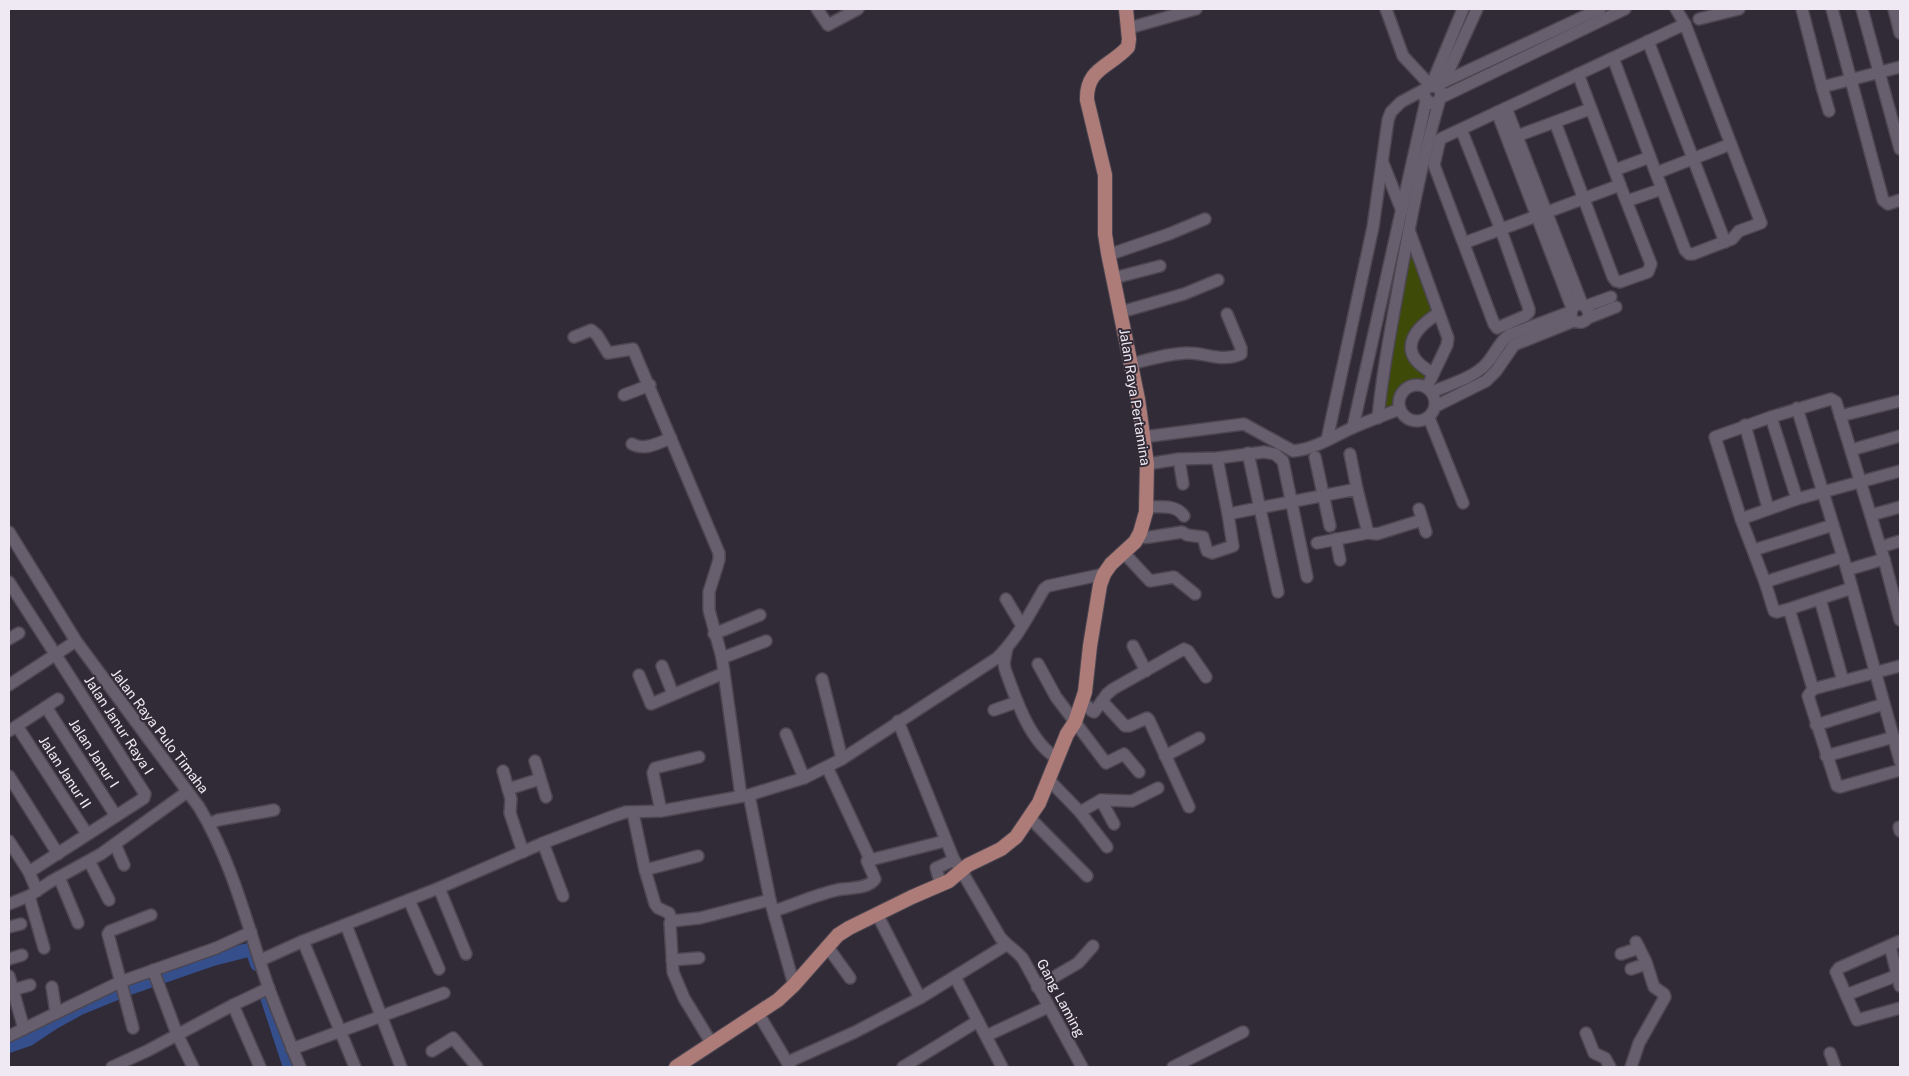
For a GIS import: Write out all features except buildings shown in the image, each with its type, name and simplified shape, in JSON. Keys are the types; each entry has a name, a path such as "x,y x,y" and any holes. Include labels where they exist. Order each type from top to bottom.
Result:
{"main road":[{"name":"Jalan Raya Pertamina","path":"676,1067 778,1000 794,985 838,935 877,914 950,881 958,865 978,860 1002,850 1012,841 1039,804 1067,734 1075,722 1085,692 1100,585 1104,574 1111,564 1138,538 1147,507 1147,464 1143,437 1121,312 1108,255 1105,175 1087,100 1087,90 1094,74 1101,67 1123,53 1128,47 1130,39 1126,9"}],"street":[{"path":"817,9 828,25 858,9"},
{"path":"1128,28 1196,9"},
{"path":"1386,9 1403,56 1432,89"},
{"path":"1353,427 1432,89 1463,9"},
{"path":"1477,9 1453,62 1432,89 1430,103 1625,9"},
{"path":"1327,440 1373,226 1384,143 1391,112 1401,102 1600,9"},
{"path":"1613,58 1685,250 1689,254 1693,254 1732,239 1739,231 1761,223 1685,24 1676,9"},
{"path":"1699,19 1740,9"},
{"path":"1802,9 1829,111"},
{"path":"1832,9 1883,200 1888,204 1900,200"},
{"path":"1862,9 1900,149"},
{"path":"1894,9 1900,33"},
{"path":"1461,129 1501,230 1529,312 1526,316 1497,328 1434,165 1440,139 1461,129 1502,110 1578,74 1613,58 1648,41 1685,24"},
{"path":"1648,41 1724,242"},
{"path":"1453,62 1466,71"},
{"path":"1822,87 1900,67"},
{"path":"1555,122 1613,277 1616,281 1620,282 1648,272 1651,264 1578,74"},
{"path":"1378,418 1381,384 1409,229 1424,156 1440,99 1439,88 1432,89"},
{"path":"1516,136 1590,109"},
{"path":"1502,110 1516,136 1542,214"},
{"path":"1502,110 1579,312"},
{"path":"1656,173 1731,144"},
{"path":"1615,170 1650,157"},
{"path":"1382,160 1448,338 1447,345 1433,374 1430,390 1435,399 1436,406"},
{"path":"1464,243 1620,186"},
{"path":"1626,201 1662,189"},
{"path":"1108,255 1169,234 1205,219"},
{"path":"1114,278 1160,266"},
{"path":"1121,312 1184,294 1218,280"},
{"path":"1579,312 1514,345 1496,371 1486,380 1436,406 1428,418 1422,421 1409,419 1400,408 1400,398 1406,389 1416,385 1430,390 1479,370 1502,340 1509,335 1579,312 1613,302"},
{"path":"1433,374 1414,357 1412,342 1415,332 1439,313"},
{"path":"1131,364 1161,356 1187,353 1220,358 1231,358 1241,354 1241,348 1227,314"},
{"path":"574,337 591,330 598,335 608,353 633,349 650,385 719,553 719,560 709,592 709,610 722,658 745,796 794,985"},
{"path":"1365,378 1381,384"},
{"path":"624,395 650,385"},
{"path":"1852,588 1777,612 1774,611 1714,438 1718,434 1797,408 1831,399 1836,402 1884,559 1895,578 1900,620"},
{"path":"1840,416 1900,402"},
{"path":"1143,437 1244,424 1293,450 1313,447 1353,427 1400,408"},
{"path":"1797,408 1847,570 1900,761"},
{"path":"1771,417 1797,499"},
{"path":"1428,418 1463,503"},
{"path":"1745,425 1768,508"},
{"path":"1851,450 1900,436"},
{"path":"632,444 644,448 671,438"},
{"path":"1147,464 1179,459 1216,458 1248,453 1268,452 1275,454 1281,459 1284,466 1308,577"},
{"path":"1248,453 1278,592"},
{"path":"1350,454 1368,533"},
{"path":"1315,457 1330,526"},
{"path":"1138,538 1150,538 1182,532 1187,536 1203,537 1207,551 1212,553 1233,546 1216,458"},
{"path":"1179,459 1183,484"},
{"path":"1741,519 1797,499 1900,470"},
{"path":"1228,514 1357,490"},
{"path":"1147,507 1173,508 1184,516"},
{"path":"1871,515 1900,507"},
{"path":"1317,543 1368,533 1377,534 1421,514 1426,532"},
{"path":"1754,550 1833,525"},
{"name":"Jalan Raya Pulo Timaha","path":"9,532 67,648 182,796 209,824 230,872 245,934 261,960 264,990 300,1067"},
{"path":"1336,539 1340,560"},
{"path":"1881,547 1900,541"},
{"path":"1124,553 1150,581 1174,577 1195,594"},
{"path":"1765,582 1843,557"},
{"path":"1847,570 1884,559"},
{"path":"261,960 303,941 439,888 543,843 611,817 626,812 661,811 745,796 804,778 842,759 996,658 1007,648 1044,589 1048,586 1104,574"},
{"path":"9,582 67,648 9,685"},
{"path":"1006,599 1022,626"},
{"path":"1820,599 1843,681"},
{"path":"1789,608 1813,690"},
{"path":"714,634 760,615"},
{"path":"722,658 766,641"},
{"path":"1133,646 1146,670"},
{"name":"Jalan Janur Raya I","path":"29,872 144,798 144,791 67,648"},
{"path":"1007,648 1004,663 1017,702 1027,723 1048,753 1058,758"},
{"path":"1082,701 1093,712 1114,689 1184,649 1188,651 1206,677"},
{"path":"1038,664 1056,697 1106,763 1124,754 1139,772"},
{"path":"662,666 674,694"},
{"path":"1900,666 1813,690 1808,696 1836,785 1839,787 1900,770"},
{"path":"639,675 651,704 724,674"},
{"path":"822,679 842,759"},
{"path":"13,728 58,699"},
{"path":"1102,701 1125,726 1148,719 1189,807"},
{"path":"994,710 1017,702"},
{"path":"1816,724 1884,704"},
{"name":"Jalan Janur I","path":"46,707 116,816"},
{"name":"Gang Laming","path":"898,721 944,841 1006,945 1019,954 1082,1067"},
{"name":"Jalan Janur II","path":"13,728 87,834"},
{"path":"786,734 804,778"},
{"path":"1165,756 1199,738"},
{"path":"1826,756 1894,738"},
{"path":"661,811 654,773 655,768 699,757"},
{"path":"535,761 546,797"},
{"path":"827,767 870,857 874,859 944,841"},
{"path":"503,771 511,800 510,813 524,852"},
{"path":"9,776 58,854"},
{"path":"508,789 540,779"},
{"path":"1049,780 1080,812 1107,847"},
{"path":"1080,812 1102,800 1132,800 1158,788"},
{"path":"9,904 33,893 88,861 182,796"},
{"path":"1102,800 1114,824"},
{"path":"209,824 218,820 274,810"},
{"path":"633,812 645,870 655,904 658,908 669,913 672,921 670,923 673,972 679,988 712,1044"},
{"path":"1030,818 1087,876"},
{"path":"9,841 29,872 44,948"},
{"path":"543,843 563,896"},
{"path":"114,844 124,865"},
{"path":"645,870 698,856"},
{"path":"672,921 772,906 871,884 875,879 866,861 870,857"},
{"path":"88,861 109,900"},
{"path":"59,877 78,923"},
{"path":"439,888 466,954"},
{"path":"409,900 439,970"},
{"path":"877,914 920,998"},
{"path":"133,1028 108,933 150,915"},
{"path":"9,927 21,924"},
{"path":"346,925 380,1017 401,1067"},
{"path":"10,1032 24,1029 56,1013 155,975 245,934"},
{"path":"303,941 353,1067"},
{"path":"1846,995 1899,980 1895,944 1838,969 1836,974 1846,995 1858,1020 1900,1008"},
{"path":"758,1013 789,1065 920,998 1006,945"},
{"path":"1621,954 1638,945 1654,987 1664,994 1665,997 1639,1043 1631,1067"},
{"path":"827,946 850,978"},
{"path":"1037,987 1078,963 1093,946"},
{"path":"9,959 22,955"},
{"path":"672,960 699,958"},
{"path":"1631,969 1646,964"},
{"path":"155,975 177,1034 193,1067"},
{"path":"9,976 24,1029"},
{"path":"955,977 1002,1067"},
{"path":"13,990 30,985"},
{"path":"52,987 56,1013"},
{"path":"112,1067 147,1051 264,990"},
{"path":"292,1049 444,994"},
{"path":"233,1005 260,1067"},
{"path":"986,1036 1048,1007"},
{"path":"903,1067 978,1021"},
{"path":"1173,1067 1243,1032"},
{"path":"1586,1033 1594,1053 1605,1058 1610,1067"},
{"path":"432,1051 453,1038 475,1067"},
{"path":"1830,1053 1835,1067"}],"green space":[{"path":"1411,244 1434,311 1418,322 1411,330 1407,339 1428,375 1425,382 1412,380 1404,384 1397,394 1394,407 1385,412 1385,385"}],"waterway":[{"path":"9,1046 29,1039 80,1008 124,990 213,959 252,949 257,964"},
{"path":"266,994 290,1067"}]}
